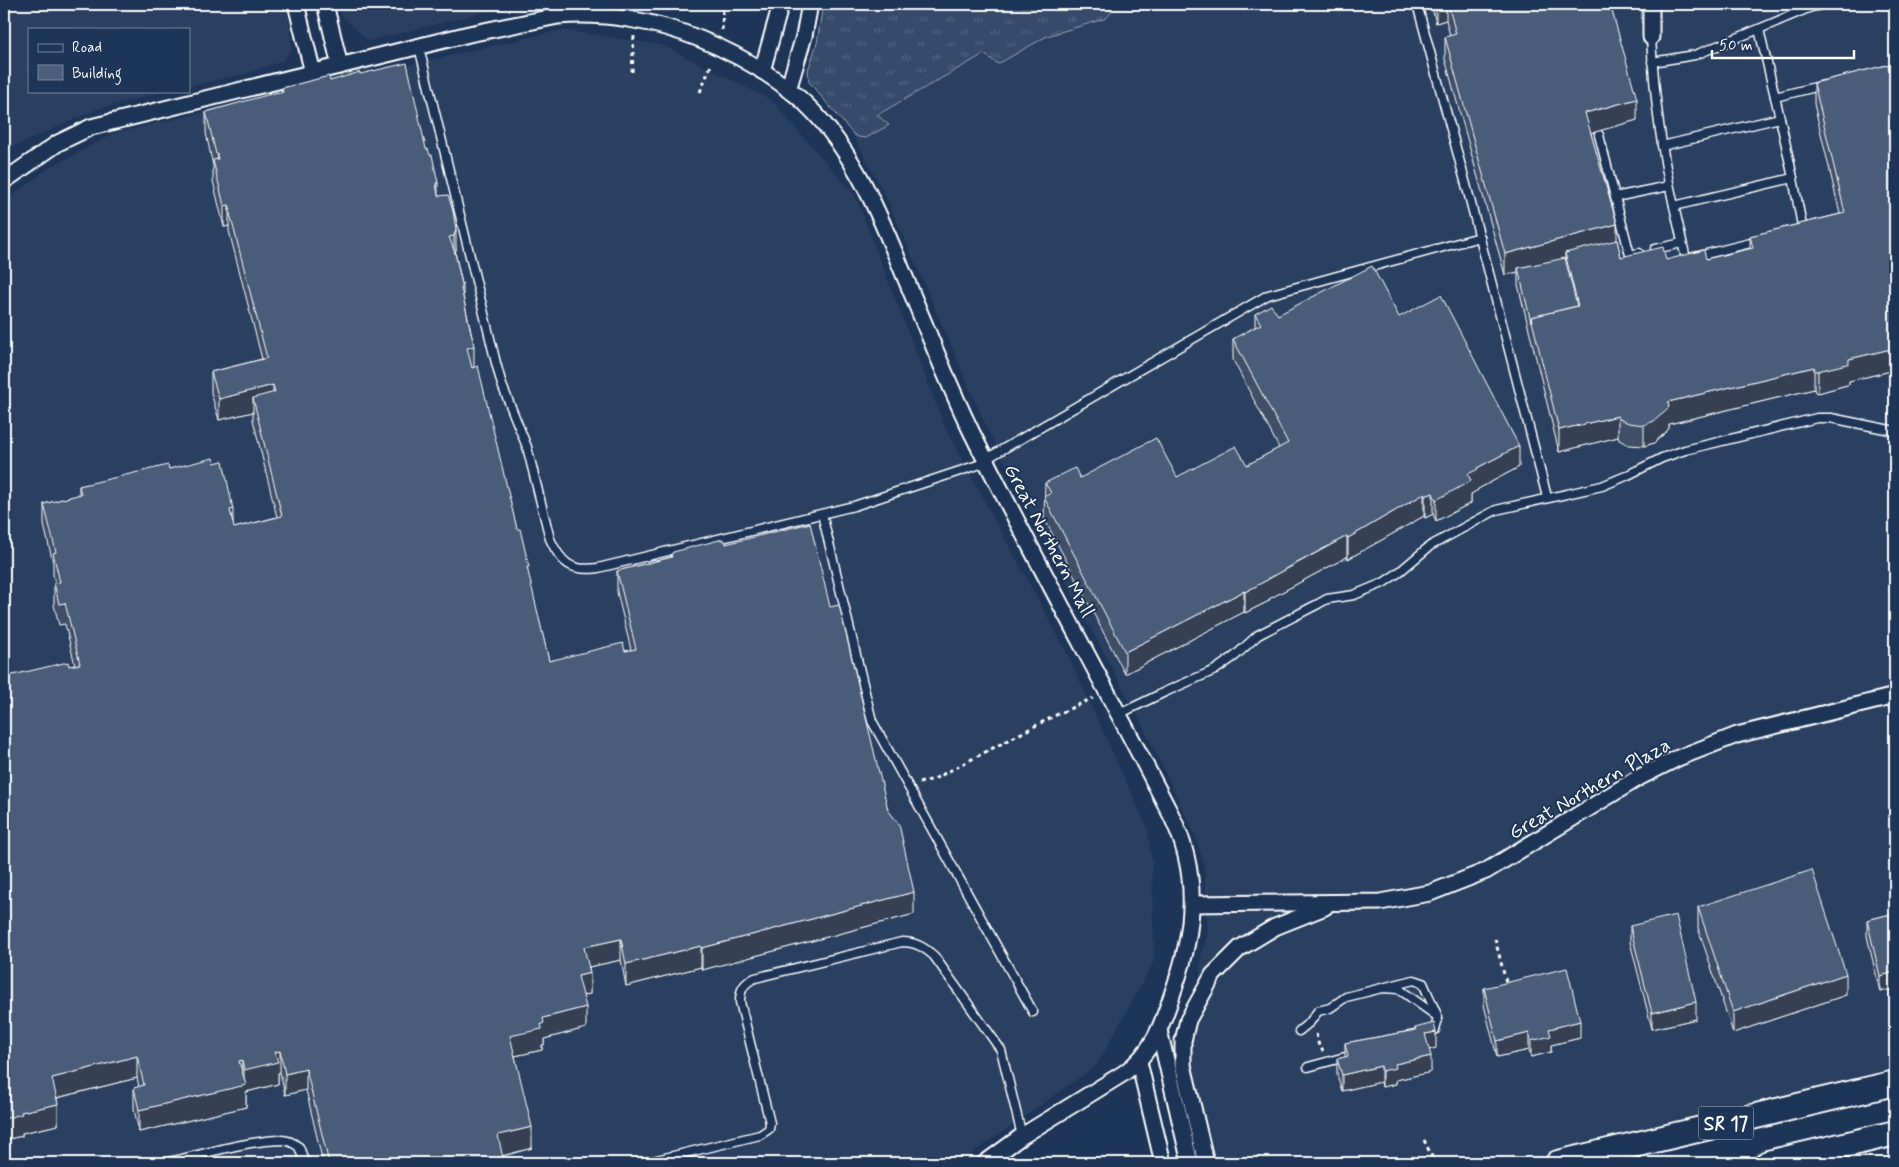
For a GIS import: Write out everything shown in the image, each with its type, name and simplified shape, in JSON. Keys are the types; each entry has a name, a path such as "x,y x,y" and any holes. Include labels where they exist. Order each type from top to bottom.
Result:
{"main road":[{"name":"SR 17","path":"1558,1163 1895,1083"},
{"name":"SR 17","path":"1768,1163 1895,1133"}],"street":[{"path":"296,4 313,73"},
{"path":"325,4 340,66"},
{"path":"762,71 781,4"},
{"path":"788,90 804,36 810,4"},
{"path":"1651,4 1651,36"},
{"name":"Great Northern Mall","path":"4,181 33,159 84,129 514,24 558,16 588,16 635,21 686,33 726,50 762,71 808,107 831,134 869,194 964,418 1176,824 1188,865 1192,904 1190,935 1186,955 1168,1010 1148,1050 1139,1062 1113,1081 1022,1136 985,1163"},
{"name":"Great Northern Plaza","path":"1192,904 1335,904 1393,900 1444,889 1486,871 1640,777 1678,758 1737,736 1895,696"},
{"name":"Great Northern Plaza","path":"1206,1163 1185,1076 1182,1053 1188,1020 1209,981 1223,963 1240,948 1255,937 1286,922 1335,904"},
{"path":"1158,1030 1190,1163"},
{"path":"1139,1062 1163,1163"}],"lane":[{"path":"1417,4 1548,497"},
{"path":"1652,62 1695,55 1811,7 1826,4"},
{"path":"1759,29 1780,118 1803,231 1794,233"},
{"path":"1651,36 1652,62 1662,146 1686,259 1767,240"},
{"path":"419,47 500,377 524,437 550,539 561,558 572,567 579,569 598,568 854,506 987,461 1268,295 1480,237"},
{"path":"1775,97 1830,83"},
{"path":"1662,146 1780,118"},
{"path":"1599,135 1630,255 1682,243"},
{"path":"1674,206 1793,178"},
{"path":"1615,197 1669,186"},
{"path":"1119,714 1167,690 1215,670 1235,656 1258,635 1327,599 1354,595 1383,583 1430,546 1490,513 1548,497 1602,486 1662,458 1685,450 1817,418 1830,418 1895,431"},
{"path":"822,514 870,713 880,737 1033,1012"},
{"path":"644,1163 760,1135 768,1129 770,1123 740,1002 741,990 744,985 755,978 902,942 922,946 934,956 1000,1050 1022,1136"},
{"path":"1299,1031 1310,1022 1318,1011 1330,1008 1346,997 1414,980 1423,983 1438,1017 1435,1030 1422,1039"},
{"path":"1382,988 1399,989 1438,1017"},
{"path":"1308,1067 1354,1055"},
{"path":"165,1163 240,1146 281,1140 291,1142 299,1147 305,1163"}],"path":[{"path":"632,72 635,21"},
{"path":"909,789 1107,691"},
{"path":"1495,939 1508,992"},
{"path":"1315,1029 1319,1046 1324,1052 1328,1052"},
{"path":"1424,1140 1433,1159"}],"shaded area":[{"path":"4,4 284,4 289,20 292,50 282,61 245,74 190,86 190,28 28,28 28,92 162,92 97,109 4,151"},
{"path":"339,4 516,4 368,41 341,15"},
{"path":"1113,4 1895,4 1895,1076 1742,1115 1547,1159 1520,1163 1211,1163 1186,1049 1196,1011 1202,952 1208,933 1204,865 1196,837 1143,726 987,428 889,203 853,135 866,138 888,125 877,115 985,54 998,64 1047,35 1104,19 1113,8"},
{"path":"561,30 662,45 770,99 855,195 946,430 1066,651 1147,827 1152,862 1154,961 1097,1065 959,1163 4,1163 4,203 47,169 115,133"}],"green space":[{"path":"823,4 1113,4 1111,13 1104,19 1047,36 998,64 984,54 877,115 889,125 866,138 853,134 809,82 808,70 817,43"}],"building":[{"path":"1448,4 1610,4 1637,99 1585,113 1617,224 1505,254 1445,37 1456,34"},
{"path":"407,63 426,149 432,155 438,183 436,183 438,196 448,195 453,211 456,229 454,236 449,237 455,253 474,346 467,348 472,368 478,366 517,529 520,529 549,661 623,643 625,651 636,649 617,571 672,557 671,554 673,552 723,539 723,541 726,541 726,544 810,523 830,607 839,605 888,810 899,824 914,892 702,948 701,946 626,964 621,939 584,947 590,973 578,976 586,1007 543,1018 542,1029 510,1036 532,1127 498,1135 504,1163 329,1163 306,1069 285,1074 280,1051 275,1052 278,1062 244,1070 242,1060 239,1061 246,1085 139,1110 134,1088 144,1085 137,1056 52,1078 58,1104 21,1112 22,1114 4,1119 4,677 68,662 69,666 80,664 65,603 59,604 54,583 60,582 53,553 56,552 44,504 81,494 79,486 168,465 169,469 213,458 214,463 223,461 233,509 230,510 234,528 282,516 253,398 275,392 273,385 219,399 211,372 267,358 229,210 231,210 229,205 224,206 213,160 218,159 206,112 283,92 282,88 329,76 330,81 360,72 360,74"},
{"path":"1895,63 1895,348 1849,359 1847,364 1818,371 1815,371 1814,367 1668,402 1669,407 1666,411 1654,421 1644,425 1629,423 1619,419 1618,416 1559,430 1531,317 1578,306 1565,253 1617,240 1621,257 1663,247 1666,260 1704,250 1706,259 1753,248 1750,236 1845,213 1814,83"},
{"path":"1565,258 1577,306 1531,317 1531,322 1518,268"},
{"path":"1372,266 1399,317 1441,295 1519,446 1477,468 1468,474 1471,481 1436,500 1433,493 1425,496 1424,494 1348,538 1347,536 1245,592 1125,652 1044,497 1051,493 1045,483 1075,468 1080,478 1156,438 1177,477 1236,446 1247,465 1288,443 1233,339 1261,324 1255,314 1271,305 1278,315"},
{"path":"1812,870 1846,974 1733,1012 1698,907"},
{"path":"1895,913 1895,972 1880,976 1867,920"},
{"path":"1676,915 1696,1002 1652,1013 1630,926"},
{"path":"1567,968 1580,1021 1549,1029 1551,1036 1531,1041 1529,1033 1497,1041 1484,988"},
{"path":"1434,1023 1436,1032 1425,1034 1431,1056 1395,1064 1396,1068 1382,1071 1381,1066 1342,1075 1337,1059 1348,1056 1345,1043 1416,1030 1415,1028"}]}
